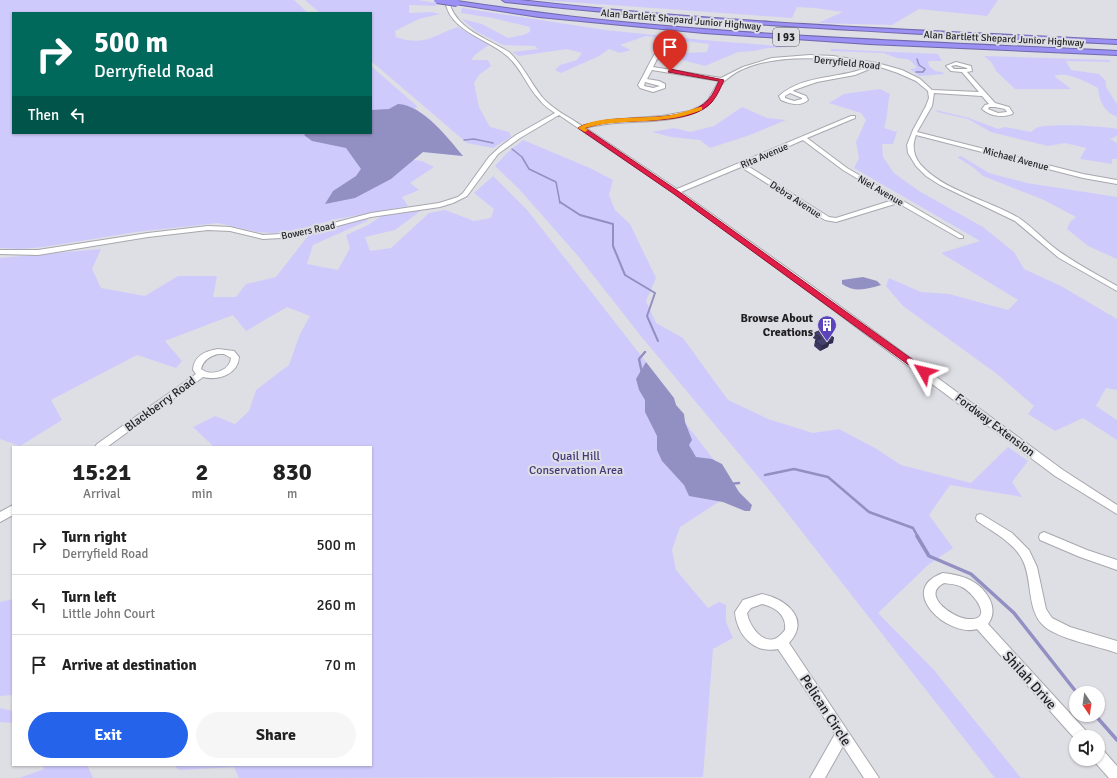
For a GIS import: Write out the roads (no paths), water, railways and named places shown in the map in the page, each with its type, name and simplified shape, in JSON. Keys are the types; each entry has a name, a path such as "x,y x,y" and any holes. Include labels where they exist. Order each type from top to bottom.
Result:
{"highway":[{"name":"Alan Bartlett Shepard Junior Highway","path":"437,0 574,20 705,32 1117,53"},
{"name":"Alan Bartlett Shepard Junior Highway","path":"505,0 613,13 760,24 1117,42"}],"street":[{"name":"Fordway Extension","path":"447,0 447,8 454,18 514,58 524,70 536,94 559,114 676,192 841,311 1059,473 1117,510"},
{"path":"643,80 656,57"},
{"name":"Derryfield Road","path":"722,80 753,65 778,58 833,59 877,64 895,69 922,81 931,91"},
{"path":"789,91 800,85 813,81 861,72 877,64"},
{"path":"581,128 606,122 665,118 691,112 699,109 710,101 722,80 650,68"},
{"path":"963,71 993,105"},
{"path":"982,94 931,91 931,101 910,143 910,151 915,160 926,172 957,191 1014,218 1066,259 1117,289"},
{"name":"Bowers Road","path":"0,252 25,254 44,252 134,236 213,227 230,229 254,236 276,237 371,215 422,208 449,202 466,194 482,170 510,141 559,114"},
{"name":"Rita Avenue","path":"676,192 853,117"},
{"name":"Michael Avenue","path":"914,133 1083,176 1117,182"},
{"name":"Niel Avenue","path":"803,138 835,163 961,237"},
{"name":"Debra Avenue","path":"741,164 827,219 831,220 836,220 899,200"},
{"name":"Blackberry Road","path":"101,446 202,374"},
{"path":"0,518 12,510"},
{"path":"981,518 1011,539 1024,552 1031,567 1041,610 1048,622 1062,629 1117,647"},
{"path":"1044,537 1084,554 1117,565"},
{"path":"943,578 954,578 966,582 976,590 984,599 987,609 985,617 978,623 973,625 961,624 942,615 934,605 930,594 930,590 934,582 943,578"},
{"name":"Shilah Drive","path":"978,623 1076,730"},
{"name":"Pelican Circle","path":"781,642 872,778"},
{"path":"816,778 842,735"},
{"path":"1105,763 1117,776"}],"waterway":[{"path":"916,72 923,72 925,69 919,65 917,59"},
{"path":"464,140 474,139 493,143"},
{"path":"512,149 522,157 529,169 556,182 560,203"},
{"path":"560,202 580,215 613,224 613,246 625,275 655,293 647,316 658,341"},
{"path":"642,373 639,359 645,352"},
{"path":"765,475 794,469 828,477 869,512 913,528 918,537"},
{"path":"730,484 739,483"},
{"path":"917,536 929,556 971,574 1014,613 1071,686"},
{"path":"1101,722 1117,740"}],"place":[{"name":"Browse About Creations","path":"827,342"}],"park label":[{"name":"Quail Hill Conservation Area","path":"576,463"}]}
